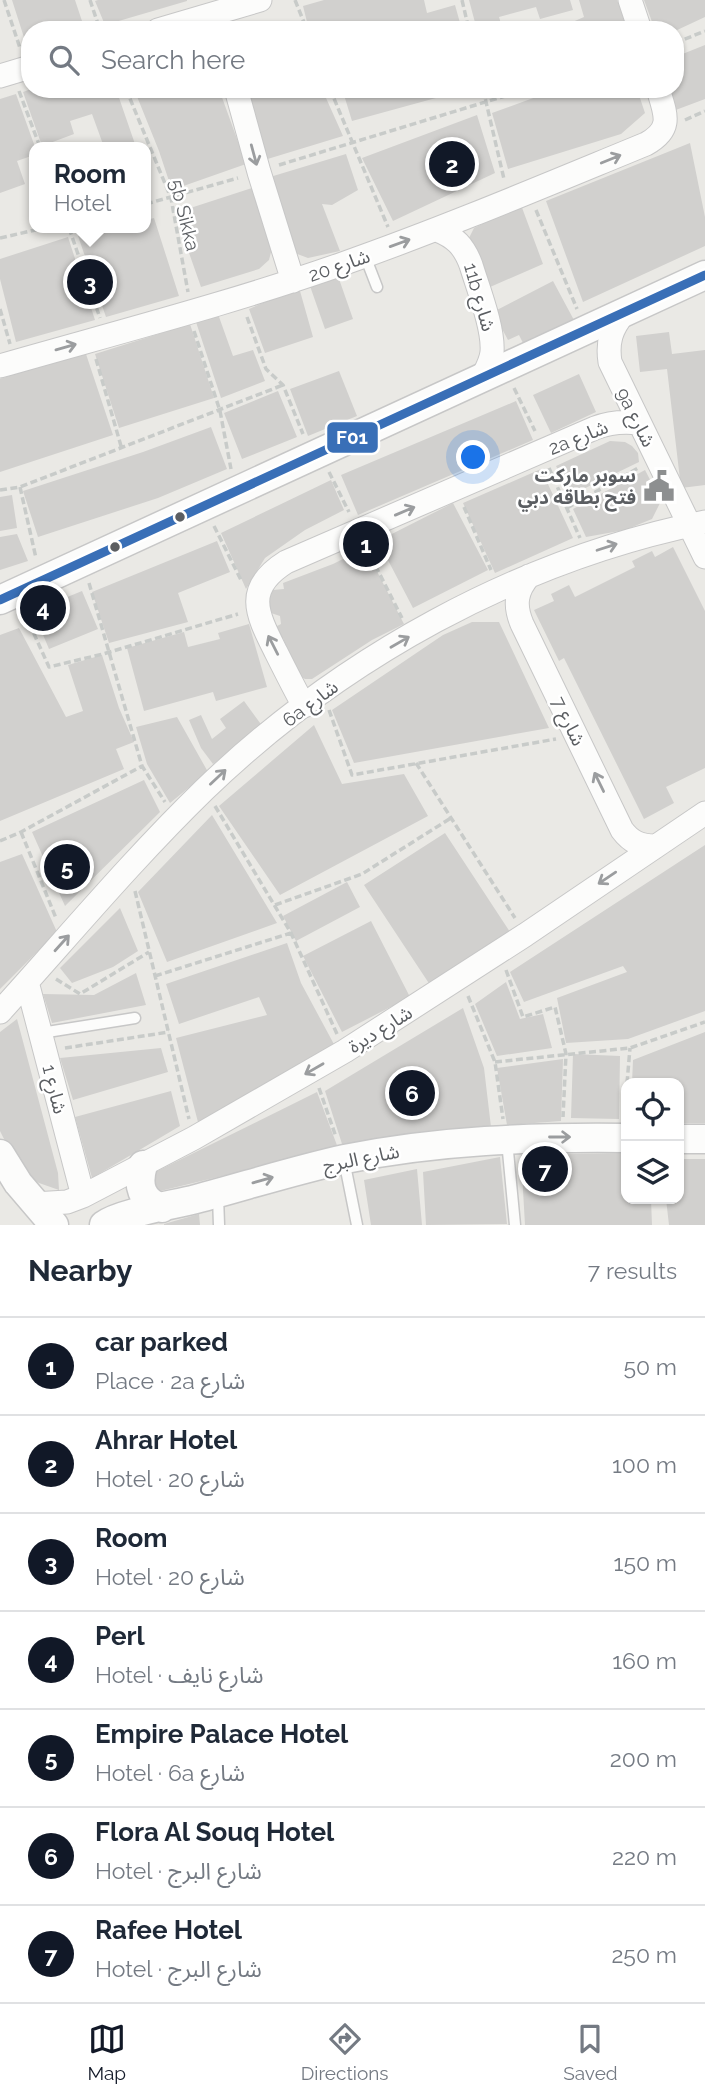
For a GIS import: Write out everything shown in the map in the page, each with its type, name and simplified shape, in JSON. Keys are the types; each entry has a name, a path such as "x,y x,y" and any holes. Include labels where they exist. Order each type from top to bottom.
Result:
{"street":[{"path":"218,21 260,0"},
{"path":"630,0 637,21"},
{"path":"238,98 293,281"},
{"name":"شارع 20","path":"8,364 293,281 437,230 646,144 659,136 664,129 666,114 661,98"},
{"name":"11b شارع","path":"437,230 459,243 467,253 471,265 492,340 492,353 481,378"},
{"path":"8,596 705,275"},
{"name":"9a شارع","path":"624,313 615,323 610,335 610,362 657,458 698,523 705,557"},
{"name":"2a شارع","path":"257,613 257,600 262,584 272,571 286,562 609,423 639,423"},
{"name":"6a شارع","path":"0,1012 205,789 323,691 411,636 529,576 607,547 698,523"},
{"name":"شارع 7","path":"529,576 518,593 518,614 622,830 636,843 655,846"},
{"path":"257,613 304,706"},
{"name":"شارع ديرة","path":"34,1204 67,1202 83,1196 194,1138 313,1070 461,978 705,813"},
{"name":"شارع 1","path":"34,975 43,1042 83,1196"},
{"name":"شارع البرج","path":"104,1225 120,1217 344,1160 452,1143 562,1137 621,1138"},
{"path":"684,1139 705,1139"},
{"path":"0,1154 34,1204 54,1225"},
{"path":"143,1165 139,1184 142,1193 147,1200 162,1208"}],"lane":[{"path":"365,256 377,287"},
{"path":"661,295 705,288"},
{"path":"43,1042 135,1018"},
{"path":"506,1139 515,1225"},
{"path":"344,1160 358,1225"},
{"path":"217,1193 219,1225"}],"path":[{"path":"4,0 17,71"},
{"path":"90,0 97,21"},
{"path":"295,0 303,21"},
{"path":"462,0 467,21"},
{"path":"684,40 705,32"},
{"path":"25,98 38,142"},
{"name":"5b Sikka","path":"130,98 148,142"},
{"path":"334,98 396,245"},
{"path":"484,98 519,196 586,330"},
{"path":"151,203 498,98"},
{"name":"5b Sikka","path":"151,150 171,198 192,311 191,323 220,411 235,491"},
{"path":"0,238 29,231"},
{"path":"70,233 98,338 121,447"},
{"path":"239,297 266,369 283,385 312,456"},
{"path":"0,309 8,364"},
{"path":"0,490 20,487 283,385"},
{"path":"567,508 657,458"},
{"path":"20,487 41,580"},
{"path":"456,489 500,590"},
{"path":"8,596 49,667 257,613 204,505"},
{"path":"83,562 142,766 175,819"},
{"path":"323,691 352,775 576,735"},
{"path":"416,763 525,935"},
{"path":"0,841 142,766"},
{"path":"205,789 292,933 345,1051"},
{"path":"274,905 362,874 451,818"},
{"path":"21,832 65,939"},
{"path":"129,869 194,1138"},
{"path":"155,976 292,933"},
{"path":"34,975 80,994 149,952"},
{"path":"499,952 523,1017 555,1007 566,1054 562,1137"},
{"path":"461,978 495,1062 506,1139"},
{"path":"495,1062 630,1048 705,1022"},
{"path":"43,1042 169,1032"},
{"path":"627,1078 630,1048"},
{"path":"313,1070 344,1160"}],"building":[{"path":"12,0 75,0 82,21 21,21 21,28"},
{"path":"187,0 119,21 103,21 95,1"},
{"path":"324,0 424,0 427,13 455,5 459,21 307,21 303,6"},
{"path":"469,0 570,0 573,10 540,19 536,7 499,17 500,21 475,21"},
{"path":"579,0 617,0 625,21 575,21 584,17"},
{"path":"644,0 705,0 705,17 684,27 684,21 652,21"},
{"path":"705,45 705,99 673,111 669,98 684,98 684,53"},
{"path":"16,94 33,142 29,142 29,157 17,161 25,184 0,193 0,99"},
{"path":"25,98 119,98 134,142 102,142 92,114 70,121 74,134 53,142 41,142"},
{"path":"138,98 222,98 246,164 172,190"},
{"path":"243,98 326,98 343,136 261,161"},
{"path":"345,98 436,98 352,121"},
{"path":"533,98 640,98 645,113 621,134 508,169 492,113"},
{"path":"477,115 495,173 393,221 362,158"},
{"path":"690,143 705,217 705,246 583,302 546,201"},
{"path":"346,154 358,190 332,205 322,204 340,251 308,258 292,252 270,177"},
{"path":"255,187 273,244 269,260 259,269 201,287 175,213"},
{"path":"521,205 543,264 481,291 466,244 474,228"},
{"path":"154,218 179,296 106,317 78,236 91,233 151,233 151,219"},
{"path":"68,237 95,320 16,342 0,279 0,259"},
{"path":"338,276 353,319 325,329 310,286"},
{"path":"553,281 575,322 538,341 536,336 523,343 519,335 508,340 493,312"},
{"path":"300,291 313,337 265,353 249,309"},
{"path":"218,314 233,356 253,350 265,381 221,398 196,322"},
{"path":"190,324 214,398 119,428 95,354"},
{"path":"669,332 672,354 705,350 705,485 681,488 667,369 640,372 636,336"},
{"path":"85,351 113,435 0,472 0,379"},
{"path":"339,371 357,416 308,436 290,389"},
{"path":"579,374 596,412 551,433 533,395"},
{"path":"278,391 297,437 242,459 224,413"},
{"path":"516,401 533,440 358,515 341,475"},
{"path":"211,427 227,469 158,498 38,537 23,491"},
{"path":"610,441 625,442 632,446 638,453 639,462 571,495 556,466"},
{"path":"541,469 573,538 495,573 463,503"},
{"path":"645,470 661,501 652,519 625,530 586,537 573,509"},
{"path":"331,480 344,510 305,530 265,558 246,589 221,533"},
{"path":"12,495 17,528 0,531 0,497"},
{"path":"453,503 488,570 413,608 378,541"},
{"path":"17,534 28,561 0,570 0,537"},
{"path":"217,541 230,572 178,593 188,622 109,643 92,592"},
{"path":"673,547 705,611 705,768 666,787 674,803 644,819 564,658 559,661 534,610 554,601 551,594 569,585 575,597 635,567 632,561 652,551 655,557"},
{"path":"365,548 404,624 372,640 312,679 305,679 298,675 283,638 272,641 267,631 281,624 280,616 271,613 267,606 266,596 273,590 284,589 283,583 333,564"},
{"path":"82,591 98,629 49,649 33,611"},
{"path":"472,622 499,622 549,728 354,763 332,710 443,635"},
{"path":"249,624 267,687 216,701 213,692 144,711 127,648 184,632 188,647 220,639 218,633"},
{"path":"19,628 66,717 83,711 68,665 102,655 119,708 134,742 116,749 124,769 0,821 0,635"},
{"path":"244,701 263,727 213,764 201,748 189,720 201,715 212,739 226,728 220,719"},
{"path":"177,717 208,772 170,803 147,764 136,727"},
{"path":"314,725 342,784 404,774 428,816 280,895 219,806"},
{"path":"144,780 160,812 65,906 32,832"},
{"path":"212,815 277,923 167,962 138,892"},
{"path":"445,833 514,938 434,991 364,885"},
{"path":"705,845 705,1011 628,1039 566,1043 557,998 627,972 623,966 524,1002 510,972"},
{"path":"22,854 57,932 0,989 0,862"},
{"path":"347,882 360,907 296,941 283,916"},
{"path":"120,908 138,951 113,967 72,983 60,968"},
{"path":"371,921 410,997 342,1032 303,956"},
{"path":"287,943 301,983 336,1048 199,1126 176,1038 267,1015 259,997 179,1024 166,984"},
{"path":"136,973 146,1005 52,1023 43,994 94,995"},
{"path":"506,982 520,1019 543,1014 552,1048 497,1056 475,1004"},
{"path":"463,1008 484,1068 491,1127 343,1147 325,1091"},
{"path":"17,1019 58,1173 59,1190 39,1183 20,1171 0,1131 0,1032"},
{"path":"705,1032 705,1123 684,1123 684,1078 632,1078 633,1060"},
{"path":"161,1048 168,1072 73,1100 60,1058"},
{"path":"573,1054 620,1056 619,1119 571,1118"},
{"path":"563,1059 561,1121 507,1125 497,1068"},
{"path":"171,1091 180,1126 92,1178 75,1117"},
{"path":"317,1092 338,1148 152,1193 147,1176"},
{"path":"621,1153 621,1204 651,1204 652,1225 525,1225 521,1155"},
{"path":"500,1157 507,1224 426,1225 423,1172"},
{"path":"684,1159 705,1159 705,1225 669,1225 667,1204 684,1204"},
{"path":"417,1169 422,1225 371,1225 364,1180"},
{"path":"199,1214 200,1225 164,1225 164,1224"}],"transit line":[{"name":"F01","path":"0,600 705,275"}],"place":[{"name":"Ahrar Hotel","path":"452,164"},
{"name":"Room","path":"90,282"},
{"name":"سوبر ماركت فتح بطاقه دبي","path":"659,486"},
{"name":"car parked","path":"366,544"},
{"name":"Perl","path":"43,608"},
{"name":"Empire Palace Hotel","path":"67,867"},
{"name":"Flora Al Souq Hotel","path":"412,1093"},
{"name":"Rafee Hotel","path":"545,1169"}]}
